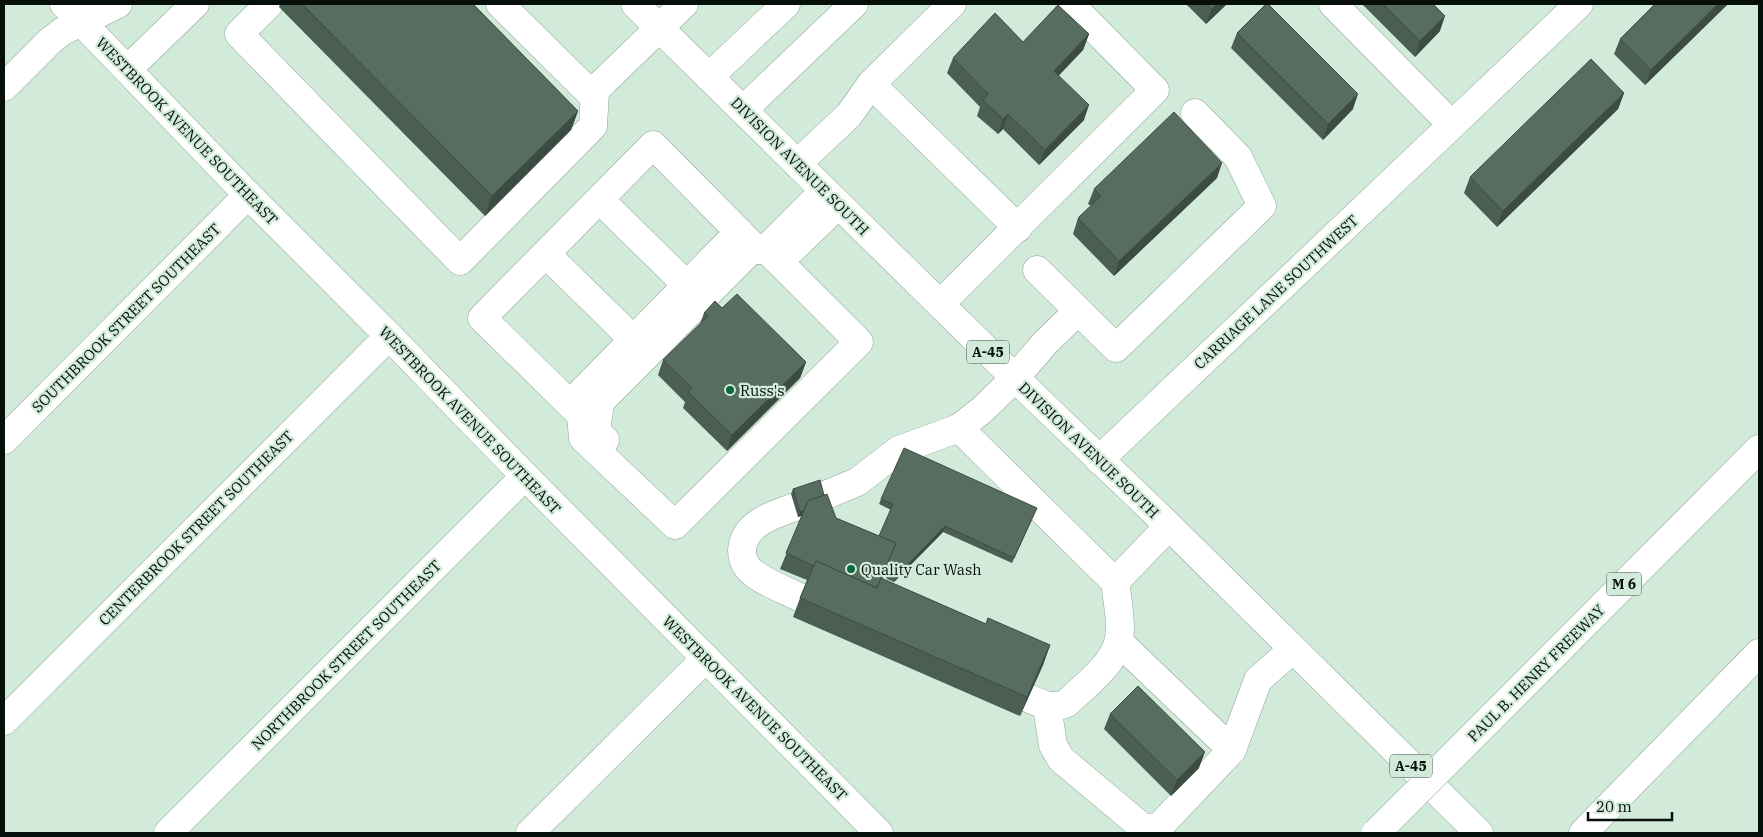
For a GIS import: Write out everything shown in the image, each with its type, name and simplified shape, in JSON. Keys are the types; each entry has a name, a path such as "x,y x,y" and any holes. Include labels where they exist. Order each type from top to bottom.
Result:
{"main road":[{"path":"4,87 50,41 63,31 73,13 118,4"},
{"path":"128,69 195,4"},
{"path":"269,4 239,34 460,260 593,126 595,90"},
{"path":"500,4 591,94 684,4"},
{"name":"DIVISION AVENUE SOUTH","path":"635,4 1479,833"},
{"path":"709,77 786,4"},
{"path":"743,110 854,4"},
{"path":"796,164 849,115 871,84 952,4"},
{"path":"940,304 1155,90 1070,4"},
{"path":"1333,4 1452,125"},
{"name":"CARRIAGE LANE SOUTHWEST","path":"1099,460 1579,4"},
{"name":"WESTBROOK AVENUE SOUTHEAST","path":"73,13 248,195 879,833"},
{"path":"871,84 1018,228"},
{"path":"1037,270 1116,348 1262,206 1238,157 1195,113"},
{"path":"654,145 761,248 859,342 675,525 583,438 581,415 482,318 654,145"},
{"name":"SOUTHBROOK STREET SOUTHEAST","path":"4,440 248,195"},
{"path":"570,404 640,347 694,293 750,251 761,248 831,198"},
{"path":"600,200 694,293"},
{"path":"546,254 640,347"},
{"path":"821,497 857,482 900,450 959,428 982,410 1015,378 1045,343 1078,311"},
{"name":"CENTERBROOK STREET SOUTHEAST","path":"4,720 389,336"},
{"path":"640,347 600,402 596,431 685,515"},
{"path":"959,428 1114,582 1120,616 1120,630 1119,642 1113,657 1067,703 1061,706 1038,702 1053,745 1061,759 1142,827 1157,829 1232,750 1258,680 1293,649"},
{"name":"PAUL B. HENRY FREEWAY","path":"1376,833 1759,449"},
{"name":"NORTHBROOK STREET SOUTHEAST","path":"168,833 525,476"},
{"path":"795,507 766,517 749,532 743,543 742,558 748,568 766,581 801,598"},
{"path":"1114,582 1168,526"},
{"path":"1119,642 1232,750"},
{"path":"1588,828 1759,652"},
{"path":"530,833 706,658"}],"building":[{"path":"302,4 473,4 578,111 492,196"},
{"path":"1207,4 1217,4 1212,9"},
{"path":"1266,4 1358,94 1328,124 1237,33"},
{"path":"1383,4 1433,4 1445,16 1420,41"},
{"path":"1655,4 1718,4 1651,70 1620,39"},
{"path":"1058,5 1089,34 1054,71 1089,105 1045,150 1008,114 1003,119 983,100 988,94 953,58 995,13 1023,42"},
{"path":"1591,59 1624,93 1503,211 1470,177"},
{"path":"1174,112 1222,163 1119,261 1078,218 1101,196 1094,189"},
{"name":"Russ's","path":"737,294 806,362 732,435 688,392 692,388 663,360 708,316 704,313 715,301 722,308"},
{"path":"904,448 1037,508 1014,558 945,526 896,577 889,574 886,567 896,543 879,536 893,504 881,499"},
{"path":"820,480 824,495 808,501 804,510 800,512 793,489"},
{"path":"827,494 836,518 896,543 877,588 816,561 814,566 786,553 808,501"},
{"path":"816,561 877,588 881,578 986,624 988,618 1050,645 1027,697 800,598"},
{"path":"1138,686 1205,752 1177,780 1110,714"}],"place":[{"name":"Russ's","path":"730,390"},
{"name":"Quality Car Wash","path":"851,569"}]}
